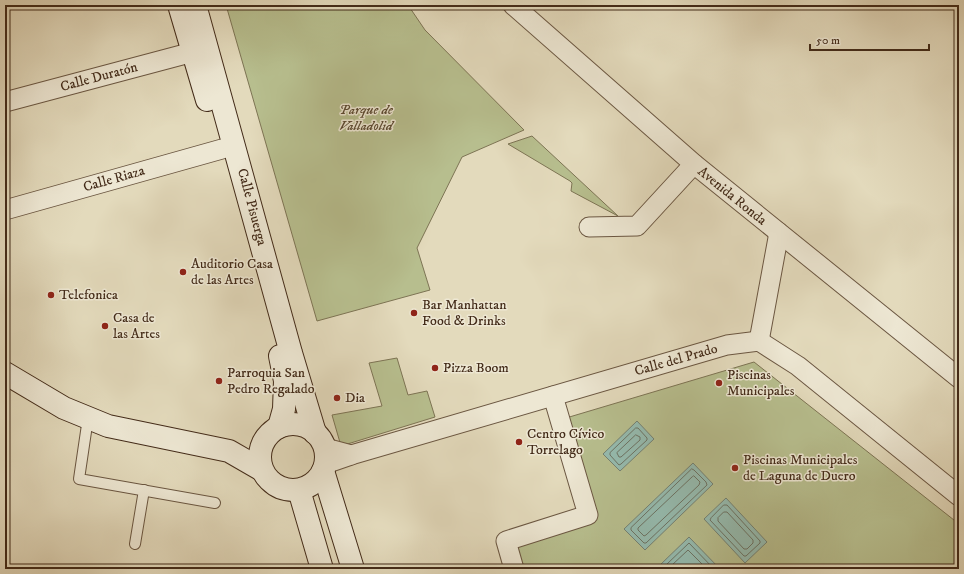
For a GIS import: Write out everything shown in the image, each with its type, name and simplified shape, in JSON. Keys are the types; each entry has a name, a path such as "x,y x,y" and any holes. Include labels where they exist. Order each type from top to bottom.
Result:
{"street":[{"name":"Calle Pisuerga","path":"179,5 276,332 285,381 284,409 272,432"},
{"name":"Calle Pisuerga","path":"195,5 291,353 322,454 353,569"},
{"name":"Avenida Ronda","path":"513,5 694,164 959,378"},
{"name":"Calle Duratón","path":"5,102 193,52"},
{"name":"Calle Riaza","path":"5,210 222,149"},
{"path":"589,227 637,226 694,164"},
{"path":"778,232 759,341 798,366 959,496"},
{"name":"Calle del Prado","path":"322,454 351,455 727,345 759,341"},
{"path":"5,373 64,408 108,426 229,451 262,470"},
{"path":"514,569 506,541 588,515 553,396"},
{"path":"229,451 288,424 298,424 307,427 322,454 319,478 314,484 307,488 290,491 280,489 266,478 259,459 261,448 272,432"},
{"path":"299,490 322,569"}],"lane":[{"path":"88,418 79,479 215,503"},
{"path":"135,544 144,490"}],"green space":[{"name":"Parque de Valladolid","path":"226,5 408,5 425,30 524,130 462,157 417,248 430,290 317,321"},
{"path":"532,136 618,216 571,191 572,183 570,181 508,144"},
{"path":"397,358 408,395 427,391 435,417 341,446 332,415 382,406 369,363"},
{"name":"Piscinas Municipales de Laguna de Duero","path":"754,362 959,524 959,569 520,569 513,544 595,519 566,418"}],"water":[{"path":"637,421 654,439 620,471 603,454"},
{"path":"693,463 713,484 645,550 624,529"},
{"path":"726,498 767,542 745,563 704,519"},
{"path":"689,537 720,569 664,569 660,565"}],"place":[{"name":"Auditorio Casa de las Artes","path":"183,272"},
{"name":"Telefonica","path":"51,295"},
{"name":"Bar Manhattan Food & Drinks","path":"414,313"},
{"name":"Casa de las Artes","path":"105,326"},
{"name":"Pizza Boom","path":"435,368"},
{"name":"Parroquia San Pedro Regalado","path":"219,381"},
{"name":"Piscinas Municipales","path":"719,383"},
{"name":"Dia","path":"337,398"},
{"name":"Centro Cívico Torrelago","path":"519,442"},
{"name":"Piscinas Municipales de Laguna de Duero","path":"735,468"}]}
